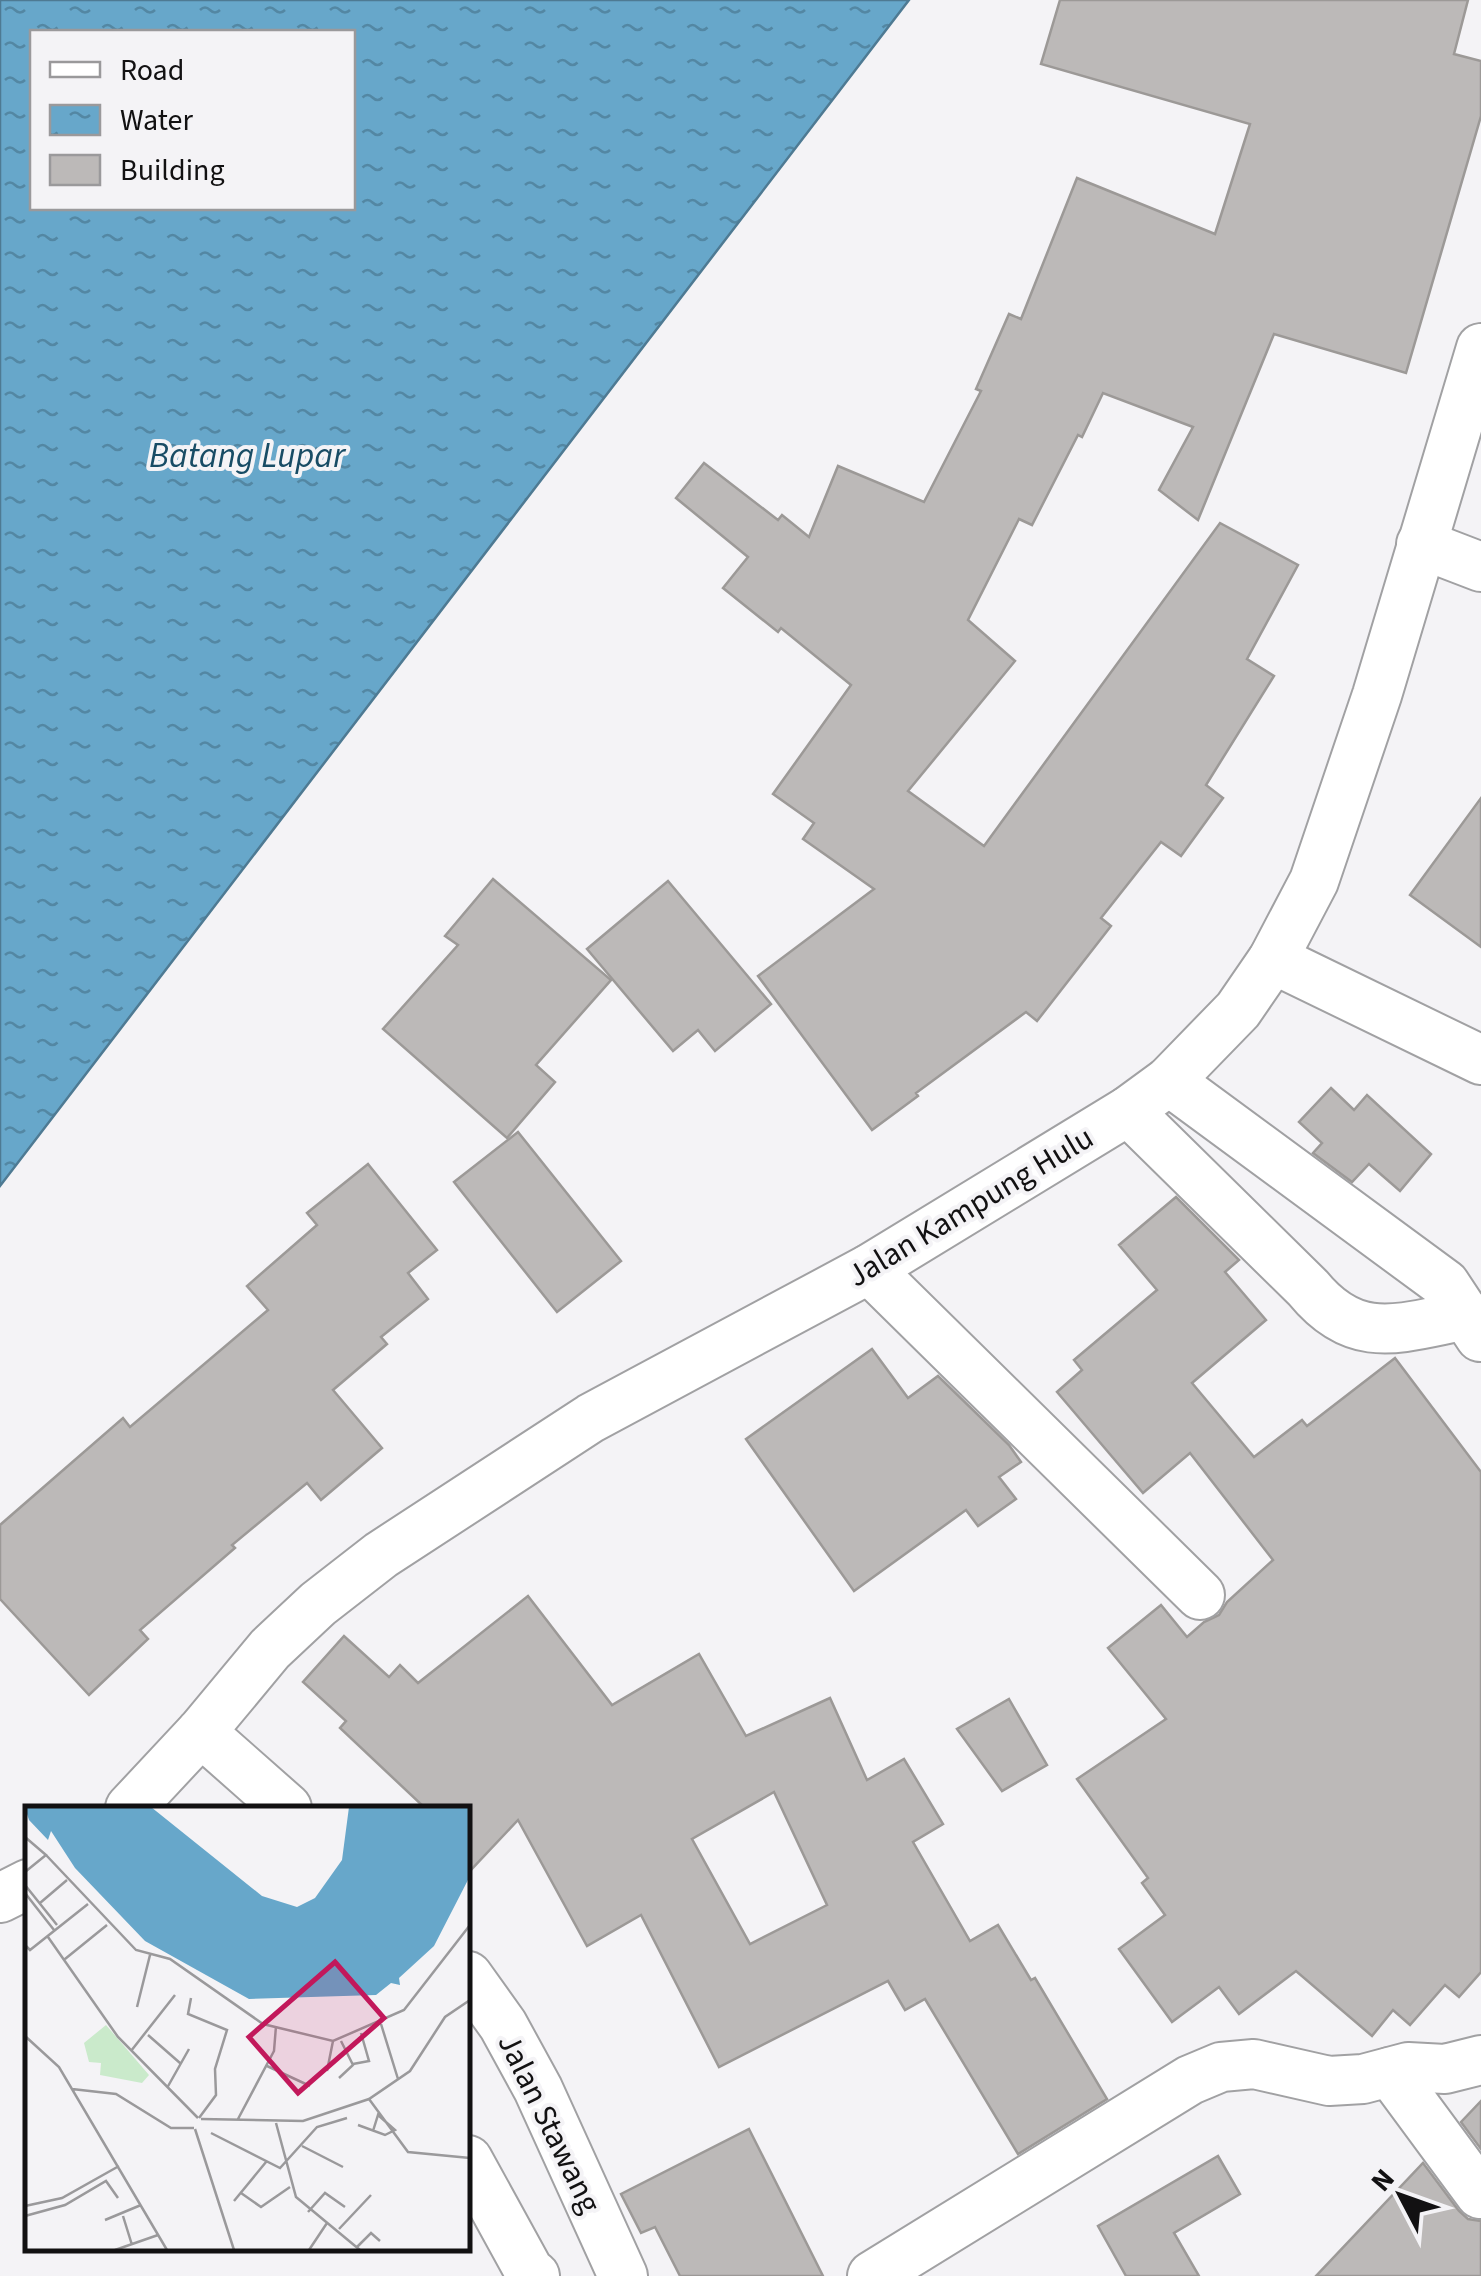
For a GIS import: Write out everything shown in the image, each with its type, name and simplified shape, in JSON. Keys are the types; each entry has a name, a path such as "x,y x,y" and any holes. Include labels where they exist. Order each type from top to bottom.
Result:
{"street":[{"name":"Jalan Kampung Hulu","path":"132,1806 201,1732 270,1649 318,1604 380,1556 591,1418 869,1268 1128,1111 1169,1080 1238,1010 1273,959 1314,881 1377,695 1481,348"},
{"path":"1420,544 1481,567"},
{"path":"1273,959 1481,1060"},
{"path":"1169,1080 1446,1284 1474,1327"},
{"path":"1128,1111 1323,1306 1342,1320 1365,1328 1389,1330 1474,1327"},
{"path":"869,1268 1200,1594"},
{"path":"201,1732 284,1806"},
{"path":"0,1898 25,1886"},
{"name":"Jalan Stawang","path":"470,1979 538,2089 624,2276"},
{"path":"872,2276 1190,2080 1221,2068 1254,2064 1329,2080 1362,2080 1408,2067 1445,2068 1481,2060"},
{"path":"1390,2072 1480,2194"},
{"path":"470,2164 535,2276"}],"water":[{"name":"Batang Lupar","path":"0,0 909,0 0,1186"}],"building":[{"path":"1060,0 1468,0 1454,54 1481,61 1481,116 1406,373 1274,334 1198,520 1159,490 1193,427 1103,393 1032,525 1019,519 968,620 1015,661 908,791 984,846 1220,523 1298,565 1247,659 1274,676 1206,785 1223,798 1181,856 1161,842 1101,918 1111,926 1037,1021 1026,1012 872,1130 758,976 874,889 803,839 814,823 773,794 851,685 781,628 778,632 723,588 748,557 676,498 704,463 778,520 782,515 809,537 838,466 924,502 981,391 976,389 1009,314 1021,319 1077,178 1215,234 1250,124 1041,64"},
{"path":"1481,798 1481,947 1410,895"},
{"path":"493,879 611,980 536,1065 555,1082 507,1138 383,1029 458,945 445,936"},
{"path":"668,881 771,1004 715,1051 698,1030 673,1051 587,949"},
{"path":"1331,1088 1354,1110 1367,1095 1431,1154 1400,1191 1369,1164 1352,1182 1313,1153 1322,1143 1299,1122"},
{"path":"518,1132 621,1261 557,1312 454,1182"},
{"path":"368,1164 437,1250 408,1273 428,1299 381,1337 387,1344 333,1390 382,1448 321,1500 307,1483 232,1545 235,1548 140,1630 148,1639 89,1695 0,1599 0,1525 123,1418 130,1427 268,1310 247,1286 317,1225 307,1213"},
{"path":"1176,1197 1239,1260 1225,1272 1266,1320 1192,1383 1254,1457 1302,1420 1307,1426 1395,1358 1481,1472 1481,1972 1459,1997 1445,1985 1410,2025 1393,2010 1372,2036 1296,1971 1239,2014 1219,1987 1172,2022 1119,1949 1165,1915 1142,1883 1148,1878 1077,1779 1166,1719 1108,1648 1161,1605 1187,1637 1219,1615 1227,1602 1273,1560 1190,1453 1143,1493 1057,1392 1082,1370 1074,1360 1157,1290 1119,1245"},
{"path":"872,1349 908,1398 938,1376 1009,1445 1021,1462 999,1477 1016,1499 978,1526 966,1510 854,1591 746,1439"},
{"path":"528,1596 612,1705 699,1654 746,1736 830,1698 867,1780 904,1759 943,1824 913,1842 970,1941 998,1925 1031,1980 1035,1978 1107,2099 1018,2154 925,1999 905,2010 888,1981 719,2067 641,1915 587,1946 518,1820 470,1871 470,1806 423,1806 340,1728 346,1721 303,1682 344,1636 389,1677 400,1665 418,1683","holes":["774,1792 827,1905 750,1944 692,1839"]},
{"path":"1009,1699 1047,1765 1002,1791 957,1729"},
{"path":"1481,2101 1481,2149 1461,2122"},
{"path":"749,2129 823,2276 680,2276 655,2227 641,2233 621,2194"},
{"path":"1218,2156 1240,2194 1174,2233 1199,2276 1126,2276 1098,2226"},
{"path":"1423,2163 1459,2211 1468,2219 1481,2221 1481,2276 1316,2276"}]}
